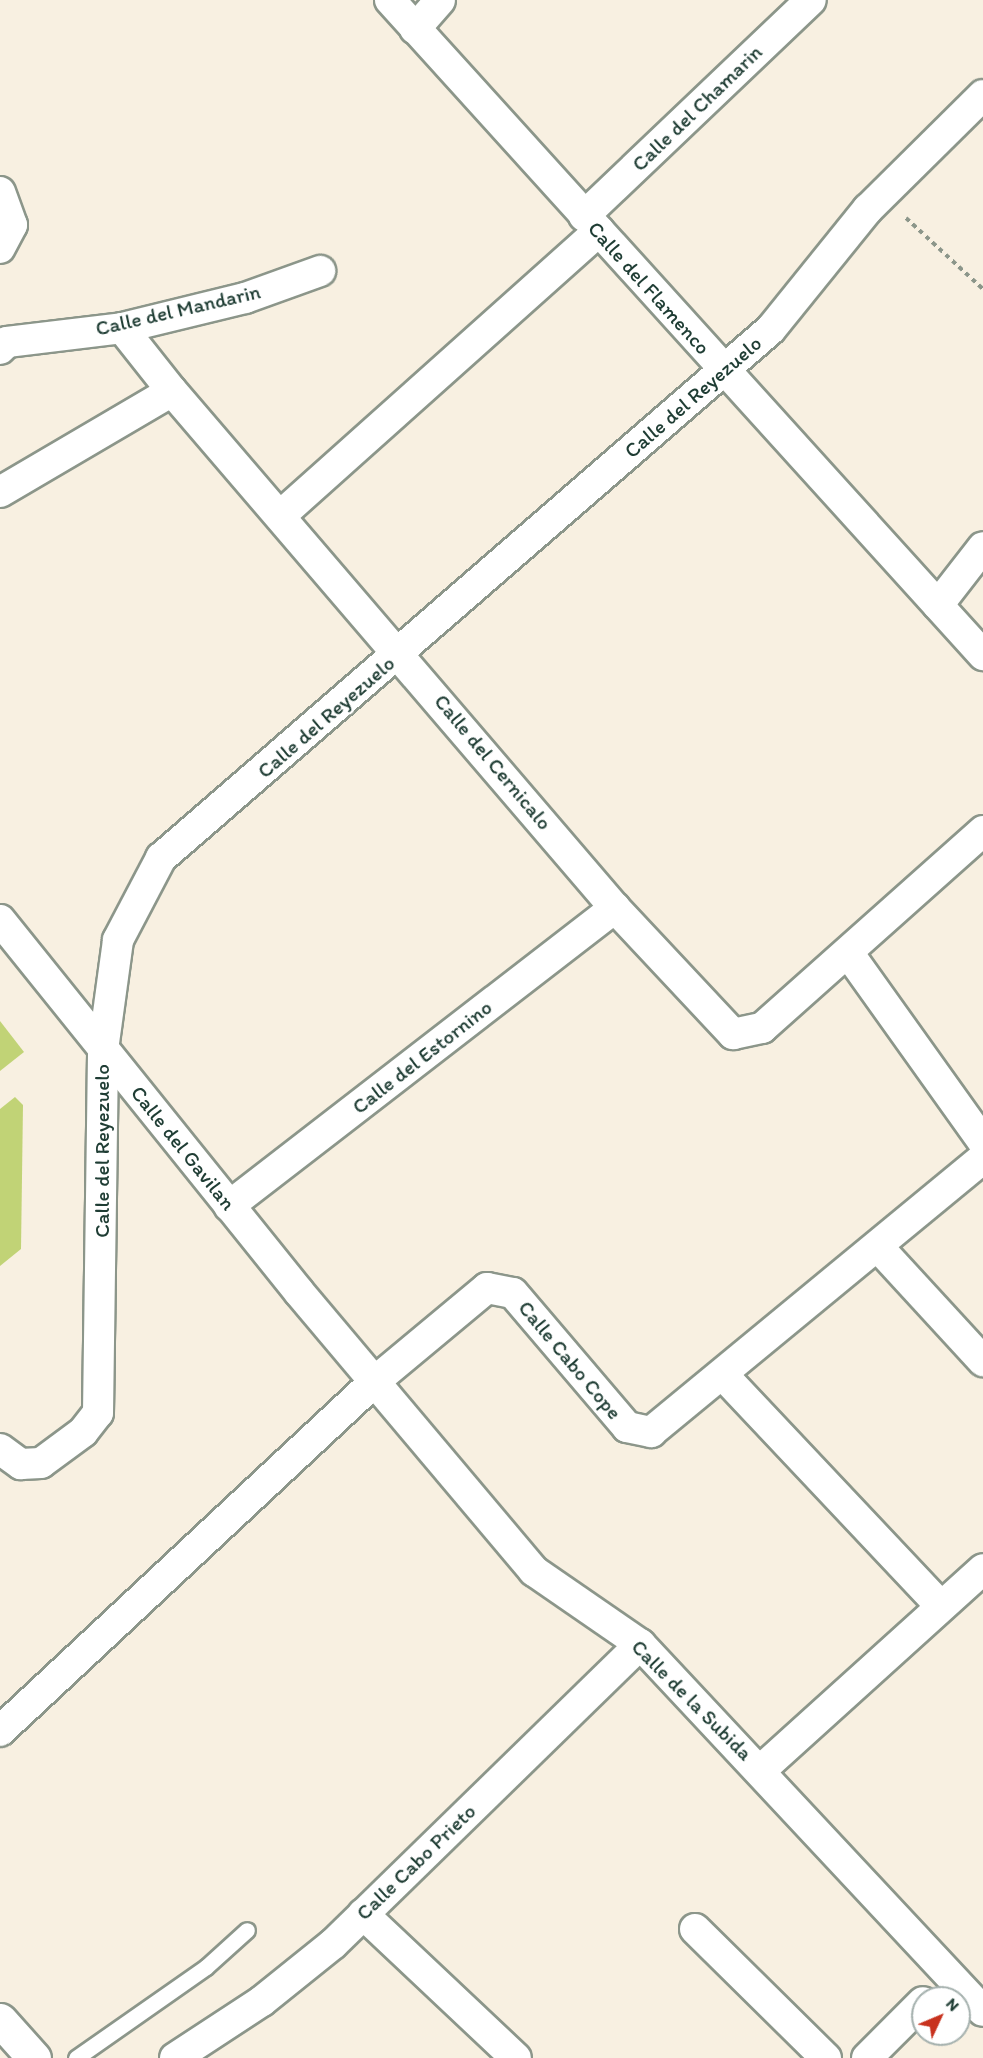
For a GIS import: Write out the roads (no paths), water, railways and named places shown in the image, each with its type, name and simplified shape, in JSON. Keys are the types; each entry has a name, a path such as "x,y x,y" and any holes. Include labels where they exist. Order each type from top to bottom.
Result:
{"street":[{"name":"Calle del Flamenco","path":"390,0 723,371 983,655"},
{"path":"415,29 440,0"},
{"name":"Calle del Chamarin","path":"280,516 592,224 811,0"},
{"name":"Calle del Reyezuelo","path":"0,1449 21,1464 41,1463 84,1432 98,1413 103,1050 118,940 161,858 771,329 881,195 983,95"},
{"path":"0,192 12,225 0,248"},
{"name":"Calle del Mandarin","path":"0,349 7,342 122,328 244,298 320,271"},
{"name":"Calle del Cernicalo","path":"122,328 172,391 401,652 615,909 733,1034 762,1028 849,954 983,831"},
{"path":"0,492 172,391"},
{"path":"938,605 983,547"},
{"name":"Calle del Estornino","path":"229,1206 615,909"},
{"name":"Calle del Gavilan","path":"0,920 299,1292"},
{"path":"849,954 983,1142"},
{"name":"Calle Cabo Cope","path":"374,1382 494,1286 513,1293 634,1431 659,1429 879,1248 983,1158"},
{"path":"879,1248 983,1361"},
{"name":"Calle de la Subida","path":"299,1292 534,1571 640,1644 762,1768 983,2011"},
{"path":"723,1375 940,1605"},
{"path":"0,1731 374,1382"},
{"path":"762,1768 940,1605 983,1569"},
{"name":"Calle Cabo Prieto","path":"176,2058 262,2001 363,1914 640,1644"},
{"path":"363,1914 516,2058"},
{"path":"695,1929 826,2058"},
{"path":"940,1986 950,1976"},
{"path":"867,2058 911,2014"},
{"path":"0,2020 34,2058"}],"lane":[{"path":"76,2058 206,1968 247,1930"}]}
